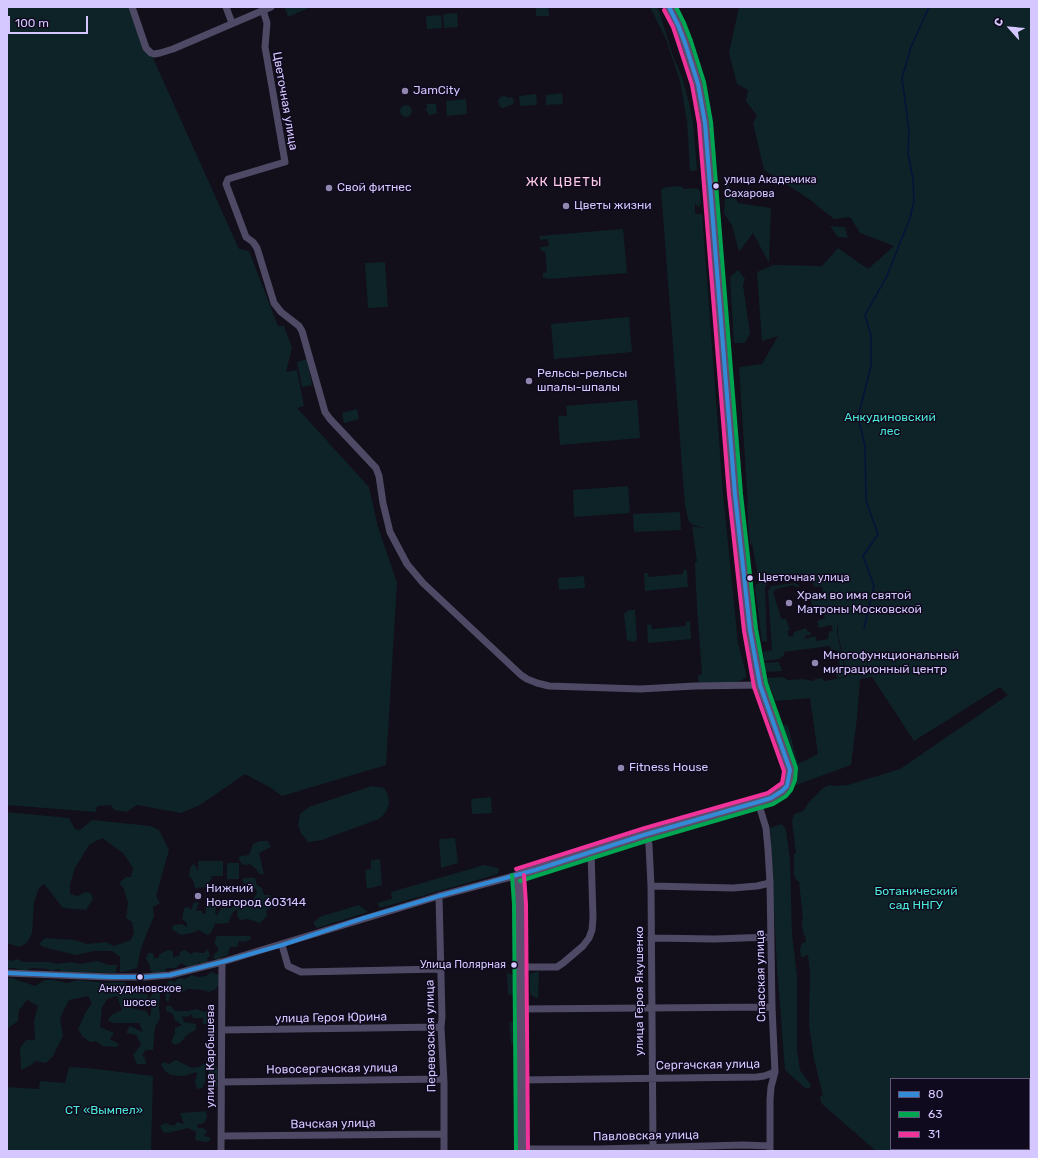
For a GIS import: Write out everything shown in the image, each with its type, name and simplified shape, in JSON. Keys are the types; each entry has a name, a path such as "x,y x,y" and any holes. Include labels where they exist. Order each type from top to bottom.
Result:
{"main road":[{"path":"522,1150 520,904 518,875 591,851 771,798 787,786 789,779 790,770 760,685 750,630 735,495 705,123 698,84 678,25 669,7"}],"street":[{"path":"132,7 146,48 154,54 173,48 271,7"},
{"path":"226,7 232,23"},
{"name":"Цветочная улица","path":"263,10 267,23 265,47 284,162 228,179 226,184 246,237 253,242 257,248 271,294 277,308 299,326 302,331 325,412 376,468 379,476 383,503 390,532 407,564 423,583 521,675 537,683 549,686 640,689 760,685"},
{"name":"Спасская улица","path":"758,802 766,828 770,883 772,1007 775,1072 771,1087 770,1100 770,1149"},
{"name":"улица Героя Якушенко","path":"647,834 650,846 651,886 653,1147"},
{"path":"520,967 557,966 563,963 583,946 589,938 592,930 593,918 591,851"},
{"path":"7,973 110,977 170,975 222,962 364,918 518,875"},
{"path":"651,886 733,888 757,886 770,883"},
{"name":"Перевозская улица","path":"439,896 444,1151"},
{"path":"651,938 715,939 771,937"},
{"path":"282,944 288,966 300,972 440,969"},
{"name":"улица Карбышева","path":"221,1151 222,962"},
{"path":"521,1009 772,1007"},
{"name":"улица Героя Юрина","path":"222,1030 441,1027"},
{"name":"Сергачская улица","path":"522,1080 652,1077 757,1077 775,1072"},
{"name":"Новосергачская улица","path":"222,1082 443,1079"},
{"name":"Вачская улица","path":"222,1136 444,1134"},
{"name":"Павловская улица","path":"522,1150 743,1145 770,1149"}],"green space":[{"path":"7,7 130,7 239,249 249,251 278,326 284,326 292,348 286,372 297,370 304,406 297,408 369,487 378,527 397,583 386,765 282,796 271,788 245,774 200,805 181,813 137,805 127,812 114,810 111,805 97,806 96,812 7,805"},
{"path":"286,7 311,7 288,17"},
{"path":"536,7 548,7 549,16 536,16"},
{"path":"650,7 656,7 659,11 673,56 682,77 693,122 697,170 690,171 687,121 680,81 666,39"},
{"name":"Анкудиновский лес","path":"739,7 1031,7 1031,1151 876,1151 822,1104 820,1099 823,1095 814,1059 809,1025 810,973 808,955 801,957 800,950 802,943 806,942 802,927 803,920 799,881 797,881 794,875 794,854 796,854 792,821 794,814 803,811 809,802 823,788 829,785 848,785 900,769 1008,695 1000,687 914,741 872,677 860,679 851,765 796,785 781,724 788,726 798,764 818,754 810,698 775,701 766,678 783,677 788,680 803,679 813,681 821,678 825,681 847,677 838,633 838,618 837,632 846,677 837,678 835,668 840,667 837,650 831,650 830,646 784,652 784,656 779,659 764,661 763,652 772,650 768,591 771,586 795,583 801,586 796,587 794,585 776,589 773,592 781,618 786,619 790,630 787,631 789,637 794,635 794,632 806,628 808,632 810,631 811,635 805,636 805,639 815,636 817,641 828,639 829,632 833,630 831,625 819,628 817,621 825,618 822,609 814,611 810,598 813,596 813,600 824,598 822,586 814,587 811,577 769,581 765,587 767,642 762,641 755,588 756,584 759,583 752,543 750,545 739,367 762,364 778,336 762,341 757,272 773,265 822,266 838,248 868,269 894,246 860,233 850,217 834,219 809,199 764,170 753,123 757,116 746,101 748,90 737,84 729,53"},
{"path":"457,13 458,27 444,28 443,14"},
{"path":"441,15 442,28 427,29 426,16"},
{"path":"562,93 563,104 546,105 546,95"},
{"path":"536,94 537,105 520,106 519,96"},
{"path":"504,96 509,98 512,97 514,101 513,105 504,108 500,107 498,101 500,97"},
{"path":"466,99 467,114 447,116 446,101"},
{"path":"427,104 436,104 437,114 428,115 428,112 425,110 427,108"},
{"path":"404,105 408,105 412,111 408,117 404,117 400,113 400,109"},
{"path":"726,181 738,203 771,208 769,263 753,233 739,252 732,225 724,214"},
{"path":"681,186 684,189 697,188 700,191 701,204 698,207 695,203 695,214 702,214 723,493 738,643 746,673 746,677 737,682 700,683 698,680 698,676 702,674 695,565 695,562 697,562 692,526 707,529 690,523 685,505 661,190 666,187"},
{"path":"830,226 845,227 848,238 838,237"},
{"path":"623,229 627,273 548,279 543,277 543,273 547,272 545,251 541,251 540,247 549,246 548,239 540,240 539,236"},
{"path":"385,262 388,307 368,308 365,263"},
{"path":"738,270 745,279 743,285 750,333 745,343 734,343 730,277"},
{"path":"629,317 632,352 554,359 551,324"},
{"path":"307,359 312,385 302,387 297,362"},
{"path":"637,400 640,438 560,445 558,416 567,416 566,406"},
{"path":"357,409 359,419 344,423 342,413"},
{"path":"628,486 630,513 574,517 573,490"},
{"path":"680,512 681,530 634,532 633,514"},
{"path":"683,570 687,570 688,587 645,591 644,573 648,573 649,577 683,574"},
{"path":"584,576 585,588 559,590 558,578"},
{"path":"629,610 635,610 637,640 633,642 627,640 624,614"},
{"path":"690,621 691,639 648,643 647,625 651,624 652,629 686,626 686,622"},
{"path":"779,662 782,671 765,672 764,663"},
{"path":"372,786 384,788 388,795 389,804 386,812 379,819 322,840 308,842 301,833 298,825 300,814 309,807"},
{"path":"491,797 492,813 472,814 471,799"},
{"path":"7,812 69,818 75,829 80,830 92,820 151,826 159,830 169,850 156,896 160,903 153,907 154,916 141,948 137,968 120,972 120,957 112,951 94,951 76,955 43,947 39,944 45,938 75,940 87,944 106,942 114,946 131,940 134,933 132,922 126,918 128,903 124,889 119,883 126,877 131,877 133,868 123,853 102,838 89,845 75,868 70,884 70,894 78,896 85,892 91,893 93,899 86,910 63,908 44,884 39,888 34,903 32,933 27,943 19,947 7,943"},
{"path":"782,824 786,830 790,860 792,933 797,976 797,1050 800,1070 811,1085 809,1089 805,1088 785,1070 777,968 770,828"},
{"path":"455,838 458,863 441,868 439,839"},
{"path":"260,841 267,841 271,847 259,853 264,874 259,874 250,864 242,864 238,858 249,855 253,844"},
{"path":"380,859 382,885 367,889 365,870 371,869 371,860"},
{"path":"198,861 223,861 223,876 211,876 212,877 207,887 195,888 193,880 189,876 190,868 193,864 196,866 198,872"},
{"path":"227,863 239,863 239,879 227,879"},
{"path":"484,865 499,868 498,874 380,908 377,903 392,899 391,892"},
{"path":"243,878 255,878 257,885 262,888 264,895 270,895 274,905 266,911 267,916 260,923 248,919 240,920 237,916 238,909 233,912 228,923 215,924 211,933 207,935 199,930 181,935 172,929 173,925 182,924 187,927 187,923 182,919 184,908 188,907 192,910 193,903 199,903 196,910 202,911 202,914 206,913 206,904 210,902 217,903 215,913 217,916 221,908 231,908 240,902 251,902 257,893 256,889 242,881"},
{"path":"359,905 368,912 317,928 313,923 319,917"},
{"path":"217,936 250,936 251,939 244,942 239,941 237,947 230,947 228,955 222,957 218,961 213,958 215,953 218,951 218,948 214,942"},
{"path":"208,949 210,956 207,958 208,961 205,965 199,962 195,967 189,968 181,963 176,968 167,968 163,973 155,974 151,972 146,959 148,953 153,953 154,958 158,958 160,954 168,950 173,951 173,957 179,956 180,952 185,950 191,954 194,952 204,953"},
{"path":"7,959 11,961 17,959 23,962 50,962 57,964 71,962 80,964 97,961 109,965 117,965 116,973 62,972 59,969 51,971 48,969 32,968 24,971 15,968 7,968"},
{"path":"539,971 538,999 530,994 530,974"},
{"path":"211,972 219,975 219,985 214,990 209,992 188,989 180,993 175,989 171,989 169,1001 166,1001 165,986 170,980 174,982 179,978 185,979 192,975 198,977 206,976"},
{"path":"507,973 515,975 515,996 508,994"},
{"path":"7,978 12,978 35,986 45,980 54,980 67,983 78,980 106,983 124,982 134,992 148,995 147,1006 132,1006 131,1008 146,1011 150,1017 152,1005 149,998 154,992 160,993 160,1018 155,1027 153,1050 146,1050 142,1055 145,1058 146,1064 137,1064 133,1055 141,1044 136,1035 126,1033 130,1026 143,1032 139,1023 113,1023 107,1020 113,1014 122,1010 117,996 107,999 102,1008 100,1027 114,1033 110,1039 119,1044 117,1047 102,1046 96,1041 90,1042 83,1037 78,1029 92,1003 88,996 69,1000 60,1018 63,1036 53,1056 46,1063 35,1061 31,1065 21,1070 20,1048 26,1040 35,1040 34,1021 38,1006 27,1000 19,1010 18,1021 7,1029"},
{"path":"166,1006 171,1006 175,1011 188,1011 196,1009 204,1012 210,1010 211,1014 205,1025 202,1022 204,1018 193,1018 191,1014 188,1017 182,1016 184,1022 196,1024 196,1030 188,1034 180,1043 175,1045 171,1042 175,1033 175,1028 182,1025 175,1020 172,1013 166,1011"},
{"path":"514,1021 515,1043 511,1045 509,1022"},
{"path":"176,1060 192,1068 199,1067 203,1064 214,1064 218,1070 217,1087 209,1087 209,1071 205,1071 205,1082 202,1088 197,1089 195,1083 197,1072 183,1076 170,1075 164,1070 161,1064 164,1062 169,1064"},
{"name":"СТ «Вымпел»","path":"69,1067 153,1076 151,1151 7,1151 7,1087 39,1089 40,1081 65,1083"},
{"path":"206,1111 207,1117 204,1123 197,1125 198,1128 203,1128 207,1131 204,1136 209,1137 211,1140 206,1142 195,1140 196,1132 188,1128 167,1133 163,1132 160,1126 165,1123 174,1126 177,1122 184,1124 180,1113"}],"waterway":[{"path":"864,628 874,586 863,556 878,534 866,501 865,446 858,417 871,366 871,336 865,315 886,278 910,218 914,200 913,179 908,153 909,131 902,78 911,47 929,7"}],"transit line":[{"name":"80","path":"7,973 110,977 170,975 282,945 364,918 535,870 647,834 758,802 771,798 787,786 790,770 760,685 750,630 735,495 705,123 698,84 685,43 669,7"},
{"name":"63","path":"520,881 649,840 773,804 786,796 791,790 795,780 796,768 766,683 756,629 741,494 711,122 704,82 691,41 676,7"},
{"name":"31","path":"516,869 645,828 768,793 782,783 783,778 784,771 754,687 744,631 729,495 699,124 692,85 673,27 664,10"},
{"name":"63","path":"512,875 514,904 516,1151"},
{"name":"31","path":"524,875 526,904 528,1151"}],"place":[{"name":"JamCity","path":"405,91"},
{"name":"улица Академика Сахарова","path":"716,186"},
{"name":"Свой фитнес","path":"329,188"},
{"name":"Цветы жизни","path":"566,206"},
{"name":"Рельсы-рельсы шпалы-шпалы","path":"529,381"},
{"name":"Цветочная улица","path":"750,578"},
{"name":"Храм во имя святой Матроны Московской","path":"789,603"},
{"name":"Многофункциональный миграционный центр","path":"815,663"},
{"name":"Fitness House","path":"621,768"},
{"name":"Нижний Новгород 603144","path":"198,896"},
{"name":"Улица Полярная","path":"514,965"},
{"name":"Анкудиновское шоссе","path":"140,977"}],"district":[{"name":"ЖК ЦВЕТЫ","path":"564,182"}],"park label":[{"name":"Ботанический сад ННГУ","path":"916,899"}]}
